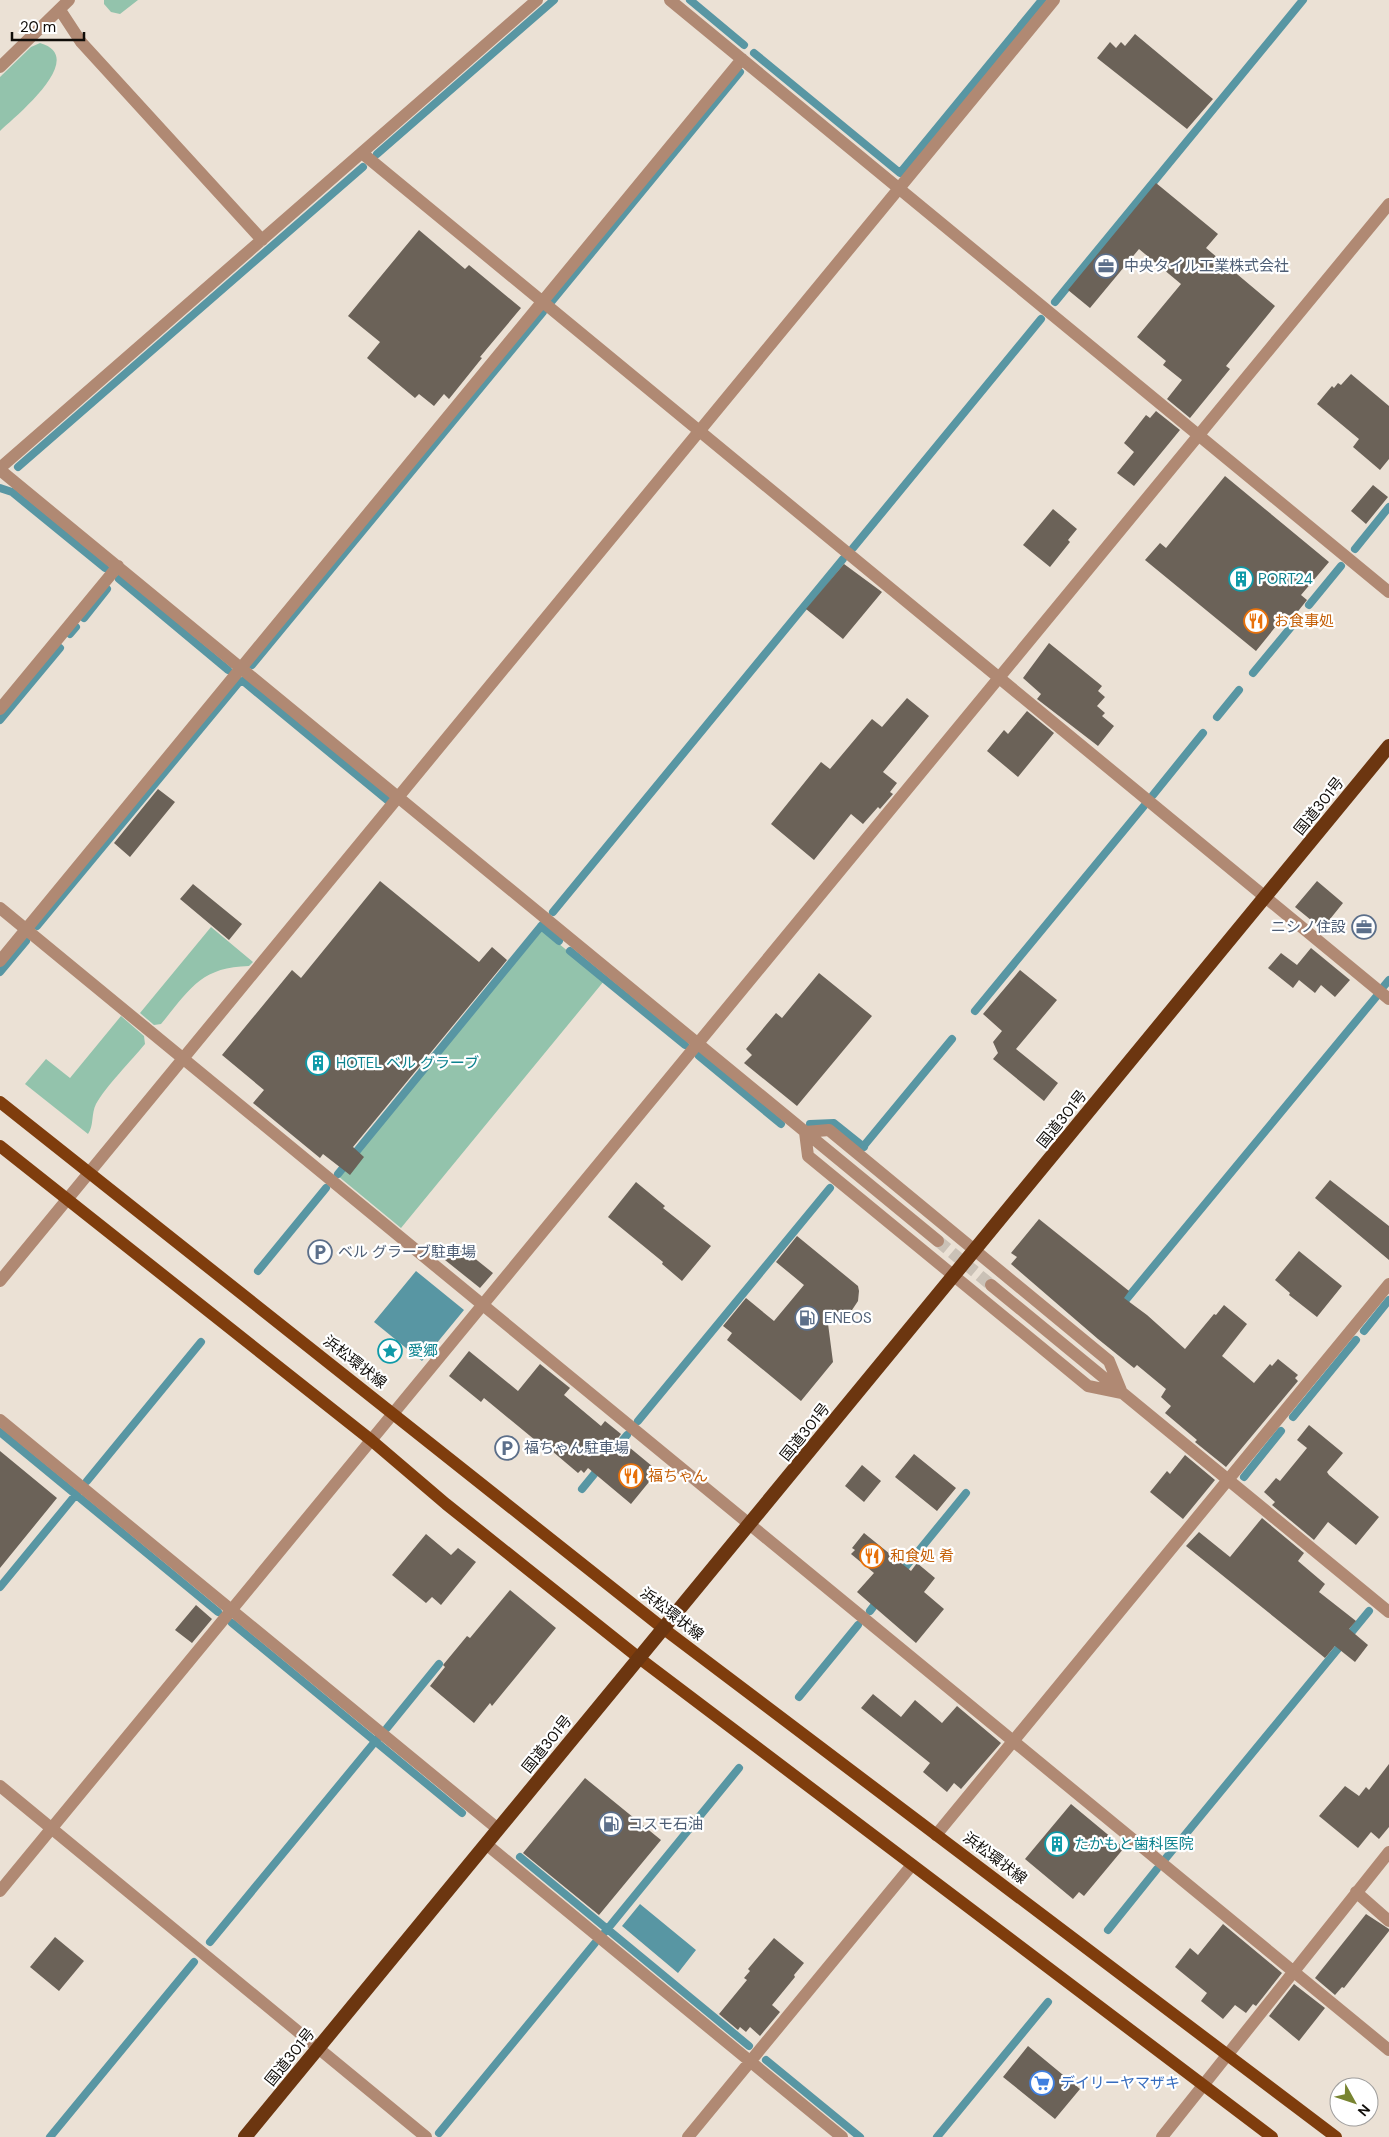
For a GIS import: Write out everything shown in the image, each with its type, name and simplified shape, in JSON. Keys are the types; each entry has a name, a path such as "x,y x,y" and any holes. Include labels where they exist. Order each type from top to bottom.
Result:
{"highway":[{"name":"国道301号","path":"245,2137 1389,746"}],"main road":[{"name":"浜松環状線","path":"0,1102 664,1629 1336,2137"},
{"path":"0,1146 371,1440 446,1504 639,1658 1272,2137"}],"street":[{"path":"538,0 0,469 938,1241"},
{"path":"670,0 1389,592"},
{"path":"0,1281 1054,0"},
{"path":"0,67 66,3 81,42 262,240"},
{"path":"0,961 742,60"},
{"path":"362,153 1389,999"},
{"path":"0,1890 1389,204"},
{"path":"0,709 118,566"},
{"path":"0,908 1389,2050"},
{"path":"804,1132 829,1130 1109,1360 1122,1393"},
{"path":"804,1132 808,1156 1088,1386 1122,1393"},
{"path":"936,1835 1389,1284"},
{"path":"991,1285 1389,1612"},
{"path":"0,1420 498,1830"},
{"path":"0,1786 426,2137"},
{"path":"486,1844 842,2137"},
{"path":"1162,2137 1389,1852"},
{"path":"688,2137 912,1865"},
{"path":"1356,1892 1389,1921"}],"green space":[{"path":"104,0 138,0 120,14 111,12 104,4"},
{"path":"40,43 53,50 57,61 53,73 33,100 0,131 0,77 31,47"},
{"path":"211,927 253,962 249,966 233,967 219,971 198,982 180,1000 161,1024 154,1025 140,1013"},
{"path":"541,929 604,981 401,1228 338,1176"},
{"path":"121,1016 144,1036 145,1044 100,1097 94,1108 88,1134 25,1084 46,1059 70,1078"}],"water":[{"path":"416,1271 464,1310 422,1361 374,1322"},
{"path":"640,1904 696,1950 678,1973 622,1926"}],"building":[{"path":"1135,34 1213,99 1187,129 1097,58 1110,42 1116,48 1121,42 1125,46"},
{"path":"1156,183 1218,234 1206,248 1275,306 1226,366 1230,369 1190,418 1167,399 1182,380 1163,365 1166,361 1137,337 1181,284 1139,249 1090,308 1068,290"},
{"path":"419,230 465,269 469,265 521,308 480,357 482,358 449,399 444,394 434,406 419,394 415,398 367,358 380,342 348,316"},
{"path":"1351,374 1389,406 1389,459 1380,470 1353,447 1359,439 1317,404 1332,386 1334,388 1338,383 1341,385"},
{"path":"1156,411 1180,430 1134,486 1117,473 1134,452 1124,443 1146,415 1150,418"},
{"name":"PORT24","path":"1225,476 1329,562 1301,595 1307,600 1291,620 1285,615 1256,651 1145,560 1160,543 1166,548"},
{"path":"1373,485 1388,497 1366,524 1351,511"},
{"path":"1053,509 1077,529 1068,540 1070,542 1050,567 1023,545"},
{"path":"844,564 882,592 843,639 806,609"},
{"path":"1049,643 1102,686 1098,691 1105,697 1097,706 1105,713 1102,716 1114,726 1098,746 1037,699 1041,694 1023,678"},
{"path":"907,698 929,716 883,772 897,783 890,792 893,794 863,824 851,814 814,860 771,824 821,762 830,769 872,719 882,727"},
{"path":"1027,711 1054,733 1018,777 987,751 1004,730 1008,734"},
{"path":"158,789 175,802 130,857 114,843"},
{"path":"380,881 479,962 492,947 507,960 353,1147 364,1157 350,1175 323,1154 320,1158 253,1103 264,1090 222,1055 292,970 301,978"},
{"path":"1317,881 1343,903 1322,929 1295,907"},
{"path":"193,884 242,924 229,940 180,899"},
{"path":"1311,948 1350,980 1335,997 1321,985 1315,993 1299,980 1293,988 1268,968 1281,953 1297,965"},
{"path":"1020,970 1057,1000 1016,1049 1058,1083 1044,1101 993,1059 998,1053 993,1042 1002,1031 983,1014"},
{"path":"819,973 872,1016 797,1106 744,1063 752,1055 746,1049 776,1013 782,1018"},
{"path":"1330,1180 1389,1226 1389,1260 1315,1198"},
{"path":"636,1182 665,1206 663,1208 711,1246 682,1281 662,1264 663,1262 608,1217"},
{"path":"1039,1219 1129,1291 1124,1298 1147,1315 1185,1349 1214,1314 1216,1315 1224,1305 1247,1324 1222,1356 1254,1383 1270,1364 1272,1366 1278,1359 1298,1375 1295,1378 1298,1381 1226,1467 1195,1442 1197,1440 1165,1413 1171,1406 1161,1397 1166,1389 1137,1365 1134,1368 1098,1339 1011,1264 1017,1257 1011,1253"},
{"path":"797,1236 858,1286 859,1291 858,1301 852,1310 827,1316 833,1362 801,1401 727,1340 732,1333 723,1326 746,1298 774,1321 804,1285 776,1262"},
{"path":"458,1245 493,1273 480,1288 445,1260"},
{"path":"1299,1251 1342,1286 1317,1317 1289,1295 1290,1293 1275,1280"},
{"path":"469,1351 518,1391 540,1364 570,1388 564,1395 601,1426 605,1421 621,1434 618,1438 658,1471 631,1504 588,1468 584,1473 581,1470 578,1473 552,1451 549,1455 533,1442 535,1440 484,1398 481,1402 449,1376"},
{"path":"1309,1425 1343,1453 1327,1472 1329,1475 1379,1517 1356,1545 1328,1522 1314,1540 1272,1505 1275,1502 1264,1492 1276,1478 1280,1481 1307,1448 1297,1440"},
{"path":"0,1451 57,1498 0,1568"},
{"path":"914,1454 956,1488 937,1511 895,1477"},
{"path":"1185,1455 1215,1480 1183,1519 1150,1492 1167,1471 1170,1474"},
{"path":"862,1465 881,1481 864,1502 845,1486"},
{"path":"1262,1518 1304,1553 1298,1561 1325,1584 1319,1592 1356,1621 1349,1629 1368,1645 1355,1662 1335,1646 1325,1658 1186,1546 1199,1532 1230,1557"},
{"path":"864,1533 911,1571 917,1563 935,1578 924,1592 944,1609 916,1643 857,1592 874,1573 851,1554 855,1550 852,1548"},
{"path":"426,1534 451,1555 458,1548 476,1562 441,1605 432,1597 426,1603 392,1575"},
{"path":"510,1590 556,1628 492,1706 490,1703 474,1723 430,1686 445,1667 443,1665 467,1636 470,1638"},
{"path":"196,1605 212,1619 192,1643 175,1630"},
{"path":"873,1694 901,1717 915,1700 942,1723 957,1706 1001,1743 961,1789 954,1783 947,1792 923,1772 930,1763 861,1708"},
{"path":"1389,1764 1389,1827 1379,1839 1371,1832 1358,1848 1319,1816 1345,1786 1359,1796 1366,1787 1369,1790"},
{"path":"585,1778 661,1840 599,1915 523,1853"},
{"name":"たかもと歯科医院","path":"1071,1804 1124,1848 1084,1896 1079,1892 1073,1899 1025,1859"},
{"path":"1366,1914 1389,1929 1389,1931 1344,1988 1342,1987 1335,1995 1315,1978"},
{"path":"1223,1924 1282,1973 1256,2006 1253,2004 1246,2013 1235,2005 1223,2019 1201,2001 1207,1993 1175,1967 1190,1948 1198,1955"},
{"path":"55,1937 84,1961 59,1991 30,1967"},
{"path":"774,1938 804,1963 772,2005 780,2012 760,2036 750,2027 746,2032 740,2027 738,2030 719,2014 747,1980 744,1978 750,1971 748,1969"},
{"path":"1294,1984 1325,2008 1299,2041 1269,2016"},
{"name":"デイリーヤマザキ","path":"1028,2046 1080,2089 1055,2119 1003,2077"}],"waterway":[{"path":"377,154 554,0"},
{"path":"690,0 744,45"},
{"path":"754,53 900,173 1042,0"},
{"path":"1055,302 1303,0"},
{"path":"552,301 740,72"},
{"path":"18,467 363,167"},
{"path":"252,665 543,312"},
{"path":"853,548 1041,319"},
{"path":"0,488 12,492 105,568"},
{"path":"1355,549 1389,507"},
{"path":"553,912 843,559"},
{"path":"1309,605 1341,566"},
{"path":"119,579 228,670"},
{"path":"84,618 107,589"},
{"path":"1253,673 1296,621"},
{"path":"70,634 76,627"},
{"path":"0,720 60,648"},
{"path":"37,926 240,681"},
{"path":"243,681 392,804"},
{"path":"1217,717 1239,690"},
{"path":"1153,795 1203,733"},
{"path":"975,1011 1144,806"},
{"path":"338,1174 542,925"},
{"path":"541,926 559,941"},
{"path":"0,972 26,941"},
{"path":"570,951 685,1045"},
{"path":"1384,986 1389,980"},
{"path":"1120,1307 1376,997"},
{"path":"862,1148 952,1039"},
{"path":"699,1056 781,1124"},
{"path":"810,1124 834,1123 864,1147"},
{"path":"258,1271 326,1188"},
{"path":"638,1421 830,1188"},
{"path":"1364,1331 1389,1300"},
{"path":"1293,1417 1356,1340"},
{"path":"87,1481 201,1342"},
{"path":"1244,1477 1281,1431"},
{"path":"0,1432 218,1612"},
{"path":"615,1449 627,1435"},
{"path":"582,1489 600,1467"},
{"path":"0,1587 78,1492"},
{"path":"899,1575 966,1493"},
{"path":"870,1611 879,1599"},
{"path":"1166,1858 1369,1611"},
{"path":"232,1623 462,1813"},
{"path":"799,1697 858,1625"},
{"path":"387,1728 439,1664"},
{"path":"210,1942 378,1738"},
{"path":"605,1932 739,1768"},
{"path":"520,1857 749,2046"},
{"path":"1108,1930 1157,1869"},
{"path":"439,2133 595,1943"},
{"path":"50,2137 194,1962"},
{"path":"937,2137 1048,2002"},
{"path":"766,2060 860,2137"}],"tunnel":[{"path":"938,1241 991,1285"}],"place":[{"name":"中央タイル工業株式会社","path":"1106,266"},
{"name":"PORT24","path":"1241,579"},
{"name":"お食事処","path":"1256,621"},
{"name":"ニシノ住設","path":"1364,927"},
{"name":"HOTEL ベル グラーブ","path":"318,1063"},
{"name":"ベル グラーブ駐車場","path":"320,1252"},
{"name":"ENEOS","path":"807,1318"},
{"name":"愛郷","path":"390,1351"},
{"name":"福ちゃん駐車場","path":"507,1448"},
{"name":"福ちゃん","path":"631,1476"},
{"name":"和食処 肴","path":"872,1556"},
{"name":"コスモ石油","path":"611,1824"},
{"name":"たかもと歯科医院","path":"1057,1844"},
{"name":"デイリーヤマザキ","path":"1042,2083"}]}
